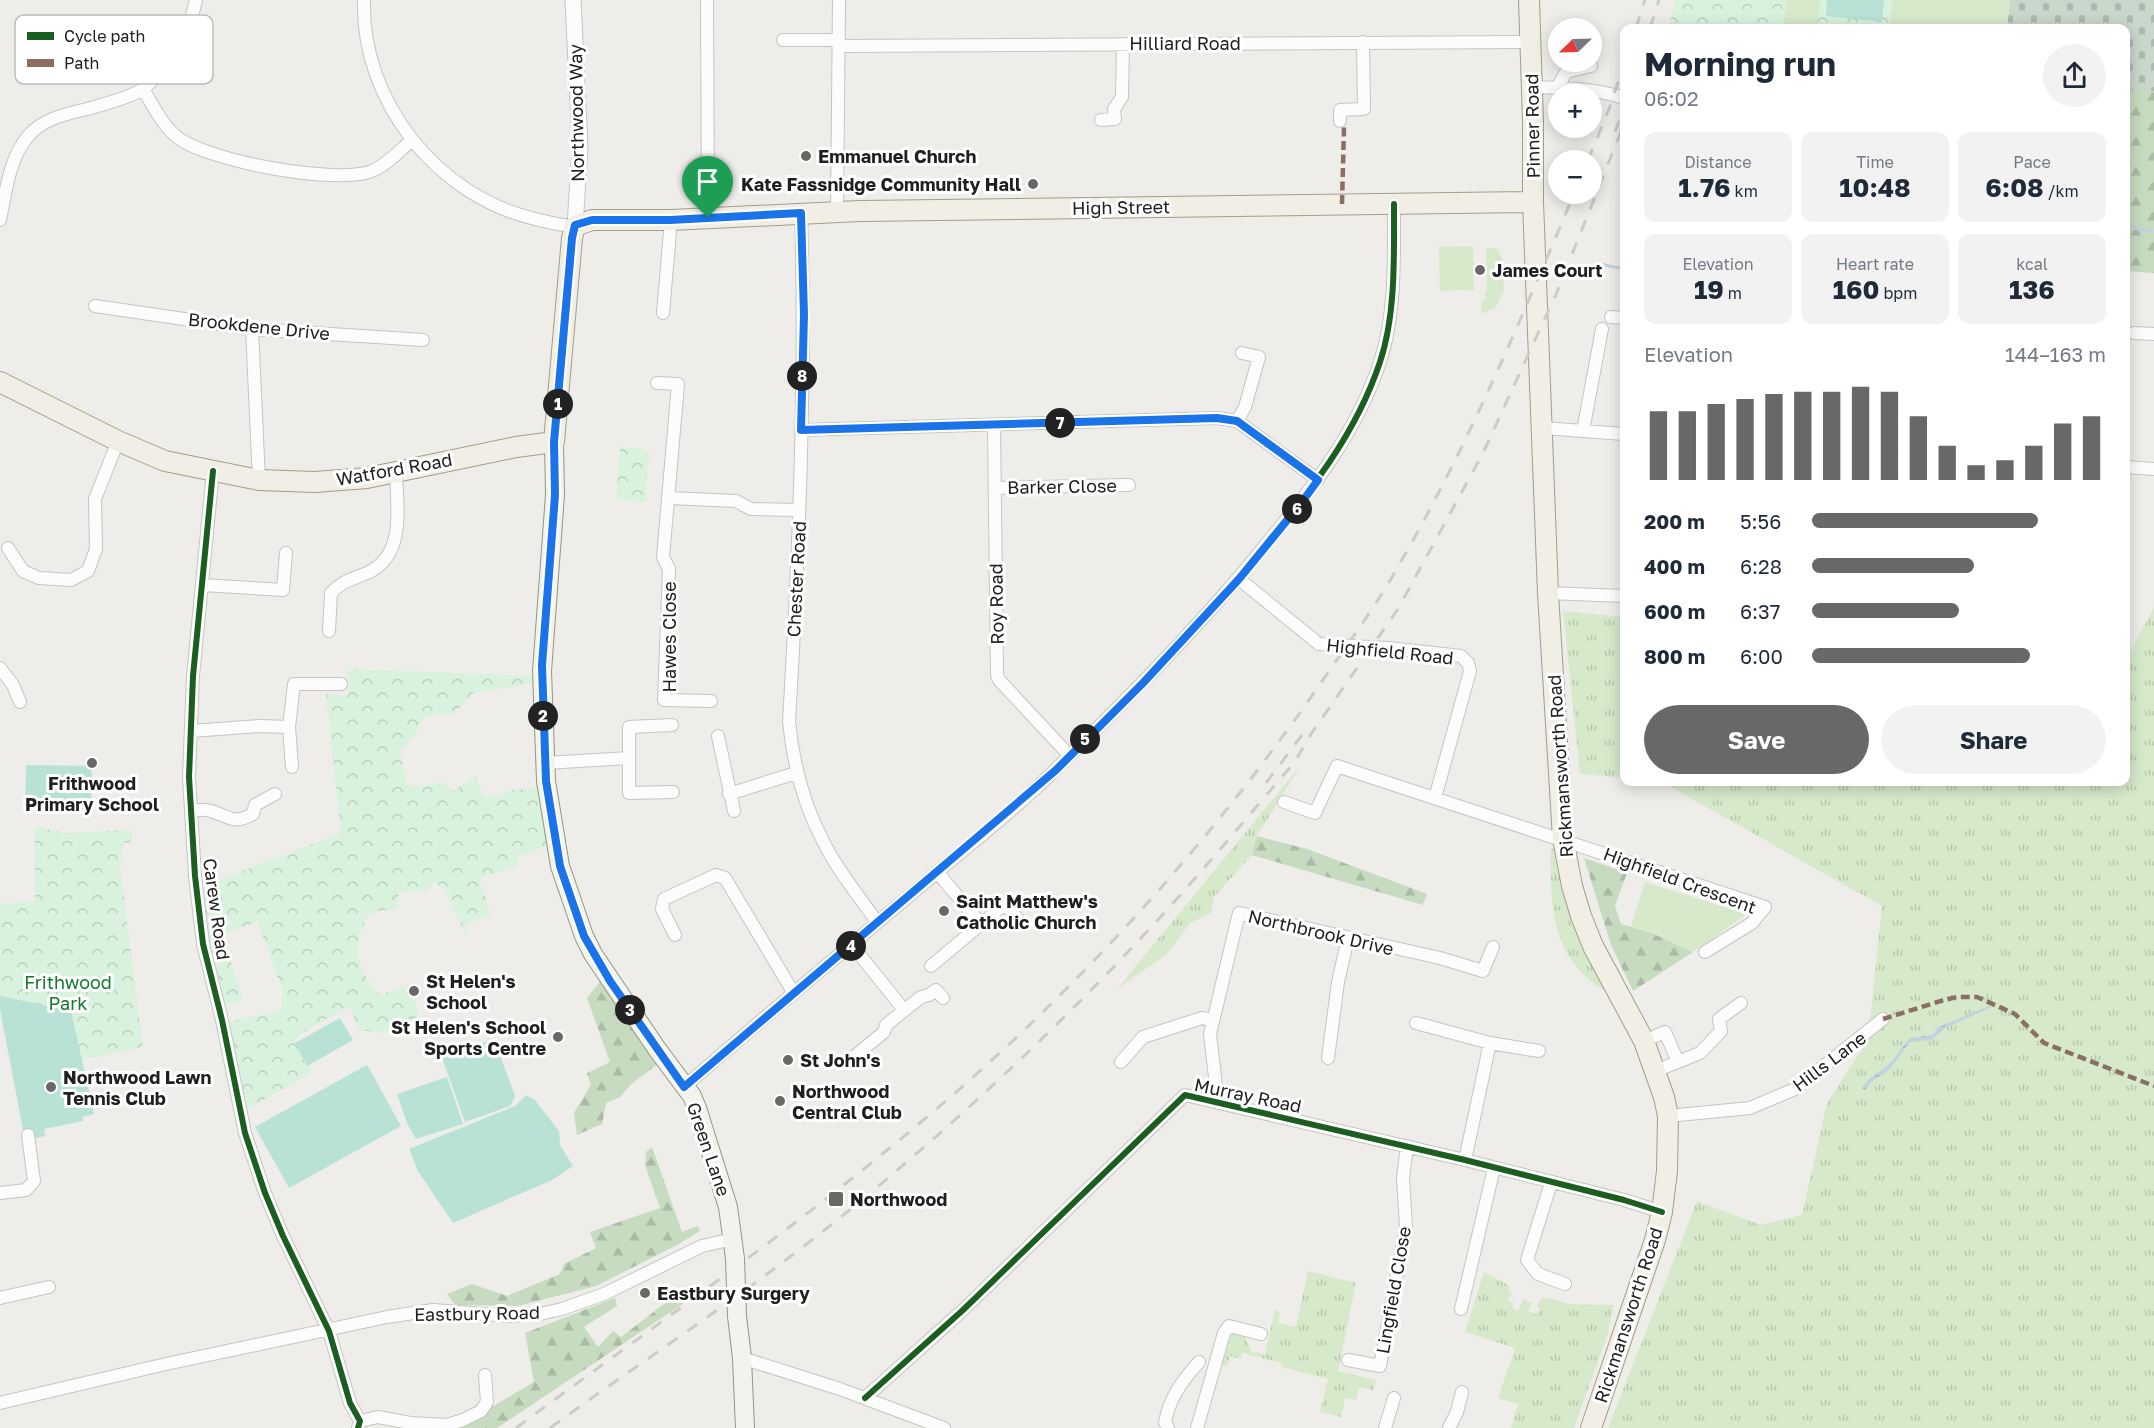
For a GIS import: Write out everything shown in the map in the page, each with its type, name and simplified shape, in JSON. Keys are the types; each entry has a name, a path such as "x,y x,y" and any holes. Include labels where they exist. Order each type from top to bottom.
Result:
{"main road":[{"name":"Pinner Road","path":"1529,0 1536,252"},
{"name":"High Street","path":"575,225 592,220 670,220 837,212 1533,202"},
{"name":"Green Lane","path":"575,225 554,442 555,495 542,665 546,781 560,866 584,936 610,981 684,1087 697,1108 706,1133 728,1207 733,1239 745,1428"},
{"name":"Rickmansworth Road","path":"1536,252 1548,593 1563,839 1572,886 1585,926 1593,946 1644,1041 1668,1116 1667,1171 1662,1212 1655,1240 1591,1428"},
{"name":"Watford Road","path":"0,382 118,441 165,461 259,480 315,482 367,478 516,447 554,442"}],"street":[{"path":"192,15 196,0"},
{"path":"364,0 364,29 372,64 389,105 412,140 446,174 483,200 517,215 565,226 575,225"},
{"name":"Northwood Way","path":"573,0 580,147 575,225"},
{"path":"707,0 708,218"},
{"path":"837,212 839,0"},
{"name":"Hilliard Road","path":"783,40 839,43 1123,44 1530,42"},
{"path":"1340,121 1340,110 1364,109 1363,42"},
{"path":"1101,120 1115,119 1114,109 1122,98 1123,44"},
{"path":"0,220 11,167 30,134 40,125 62,115 102,105 143,89 148,84"},
{"path":"1532,87 1548,88"},
{"path":"143,89 165,125 178,139 242,163 292,172 327,175 367,172 377,168 412,140"},
{"path":"1602,91 1620,97"},
{"path":"684,1087 1056,770 1143,683 1239,579 1302,502 1339,451 1361,409 1377,370 1385,344 1393,284 1394,204"},
{"name":"Chester Road","path":"801,213 804,315 799,510 789,721 796,773 824,843 877,922"},
{"path":"663,313 670,220"},
{"name":"Brookdene Drive","path":"95,306 252,328 423,340"},
{"path":"1611,317 1620,318"},
{"path":"252,328 259,480"},
{"path":"1583,431 1602,329"},
{"path":"2134,333 2154,334"},
{"path":"1237,421 1245,407 1259,357 1242,353"},
{"path":"657,383 678,384 669,498 736,501 751,509 799,510"},
{"path":"801,430 1217,418 1237,421 1318,480"},
{"name":"Roy Road","path":"994,424 997,675 999,680 1069,755"},
{"path":"1543,428 1620,434"},
{"path":"8,548 23,571 39,578 71,580 88,571 96,549 95,499 118,441"},
{"path":"2130,467 2154,469"},
{"name":"Carew Road","path":"213,471 193,676 189,777 195,876 203,944 218,1001 245,1133 265,1193 283,1236 329,1331 350,1403 359,1424"},
{"path":"329,631 331,593 340,584 369,572 388,558 395,545 396,473"},
{"name":"Barker Close","path":"995,488 1129,485"},
{"name":"Hawes Close","path":"669,498 663,557 669,569 664,700 711,701"},
{"path":"202,585 283,590 286,553"},
{"name":"Highfield Road","path":"1239,579 1319,644 1452,655 1461,657 1468,663 1470,671 1435,798"},
{"path":"1548,593 1620,596"},
{"path":"0,669 13,685 20,702"},
{"path":"292,767 289,728 294,684 341,684"},
{"path":"672,725 629,727 629,794 673,792"},
{"path":"191,731 260,726 289,728"},
{"path":"718,736 734,811"},
{"path":"545,763 629,759"},
{"path":"1284,801 1315,813 1337,766 1563,839"},
{"path":"729,794 796,773"},
{"path":"191,811 209,810 230,820 244,819 253,814 255,805 275,794"},
{"name":"Highfield Crescent","path":"1563,839 1765,907 1752,923 1704,952"},
{"path":"937,872 981,924"},
{"path":"675,935 662,909 664,899 720,875 729,884 793,992"},
{"path":"931,966 1005,904 1023,925"},
{"name":"Northbrook Drive","path":"1213,1020 1239,913 1440,958 1483,970 1492,947"},
{"path":"1328,1058 1338,982 1348,938"},
{"path":"852,945 904,1010"},
{"path":"855,1056 884,1032 886,1025 921,997 936,990 943,998"},
{"path":"1655,1071 1700,1053 1721,1031 1719,1019 1741,1003"},
{"path":"1121,1062 1143,1036 1202,1018 1213,1020 1210,1034 1218,1103"},
{"name":"Hills Lane","path":"1668,1116 1750,1108 1795,1089 1883,1019"},
{"path":"1416,1023 1490,1042 1539,1051"},
{"path":"1644,1041 1665,1032 1677,1062"},
{"path":"1465,1160 1490,1042"},
{"name":"Murray Road","path":"865,1398 963,1310 1185,1095 1465,1160 1624,1200 1662,1212"},
{"path":"0,1193 26,1190 34,1181 28,1135"},
{"name":"Lingfield Close","path":"1348,1360 1380,1366 1406,1226 1403,1178 1407,1146"},
{"path":"1461,1309 1494,1168"},
{"path":"1551,1183 1527,1260 1538,1274 1565,1284"},
{"name":"Eastbury Road","path":"0,1403 166,1364 387,1317 433,1310 509,1316 540,1314 604,1294 702,1246 733,1239"},
{"path":"0,1298 49,1287"},
{"path":"1197,1428 1224,1333 1229,1326 1261,1334"},
{"path":"742,1358 865,1398 944,1428"},
{"path":"1168,1428 1165,1422 1168,1404 1177,1388 1199,1362"},
{"path":"359,1424 378,1417 410,1423 447,1425 463,1420 481,1411 487,1402 485,1375"},
{"path":"1449,1428 1462,1392"},
{"path":"1385,1428 1394,1398"}],"green space":[{"path":"1676,0 1893,0 1890,24 1669,24"},
{"path":"1786,0 1820,0 1817,24 1783,24"},
{"path":"1827,0 1884,0 1882,22 1826,16"},
{"path":"1893,0 2010,0 2007,24 1890,24"},
{"path":"2010,0 2154,0 2154,91 2132,91 2130,24 2007,24"},
{"path":"2130,80 2132,80 2133,91 2154,91 2154,273 2130,271"},
{"path":"1473,246 1474,290 1440,291 1439,247"},
{"path":"1496,248 1502,259 1504,290 1496,307 1481,314 1482,300 1485,300 1485,291 1487,291 1486,249"},
{"path":"620,447 643,449 649,454 645,502 616,499"},
{"path":"2154,607 2154,1428 1608,1428 1697,1201 1761,1225 1802,1215 1827,1103 1868,1040 1882,906 1669,786 2130,786 2130,652"},
{"path":"1563,611 1620,617 1620,778 1580,774"},
{"path":"349,669 534,676 535,683 473,693 454,713 424,717 411,740 400,751 406,784 414,787 441,782 453,791 476,776 484,798 514,790 540,787 548,846 517,856 519,864 479,879 491,914 466,925 465,933 444,889 434,882 429,890 399,892 397,909 377,911 367,916 358,944 363,972 380,995 410,985 420,1022 384,1033 359,1030 349,1006 297,1036 295,1043 307,1066 313,1072 244,1111 226,1024 247,1016 253,1017 282,1010 282,989 257,921 222,935 243,1000 223,1006 208,942 203,886 341,833 326,694 348,696"},
{"path":"26,765 92,766 91,811 25,810"},
{"path":"1301,765 1257,836 1252,855 1214,897 1211,913 1190,923 1166,955 1118,988"},
{"name":"Frithwood Park","path":"35,827 66,833 131,830 132,842 123,843 120,867 143,1047 82,1060 94,1114 5,1039 0,1009 0,904 35,901"},
{"path":"1257,836 1307,849 1427,894 1423,905 1252,855"},
{"path":"1563,839 1572,886 1624,1004 1586,977 1574,963 1558,933 1552,902 1550,851"},
{"path":"1584,858 1627,873 1615,906 1621,924 1652,933 1693,952 1633,991 1611,945"},
{"path":"1645,882 1747,914 1693,952 1652,933 1631,927"},
{"path":"602,979 659,1063 630,1085 620,1097 606,1103 602,1124 577,1135 574,1113 591,1085 587,1073 610,1062 587,998"},
{"name":"Northwood Lawn Tennis Club","path":"0,996 71,1011 94,1114 82,1117 83,1121 44,1129 45,1136 25,1140 0,1009"},
{"path":"340,1018 353,1040 307,1066 295,1043"},
{"path":"494,1039 515,1096 510,1106 465,1122 442,1058"},
{"path":"367,1065 401,1126 289,1188 255,1127"},
{"path":"447,1077 463,1124 416,1139 407,1123 397,1094"},
{"path":"526,1095 534,1099 559,1131 560,1145 573,1166 552,1180 453,1223 418,1171 409,1149 515,1106"},
{"path":"652,1147 682,1232 698,1226 700,1231 596,1286 518,1306 455,1305 447,1294 472,1284 507,1296 560,1274 564,1264 596,1248 590,1232 660,1208 645,1165 646,1152"},
{"path":"1308,1271 1356,1283 1338,1371 1376,1380 1373,1390 1359,1387 1356,1400 1345,1398 1341,1417 1320,1412 1328,1379 1281,1367 1282,1363 1242,1353 1241,1359 1230,1356 1227,1366 1220,1365 1228,1336 1237,1332 1243,1333 1252,1352 1265,1354 1275,1310 1280,1312 1278,1323 1296,1327"},
{"path":"1484,1272 1510,1286 1508,1291 1512,1292 1508,1300 1514,1304 1512,1308 1518,1311 1524,1299 1532,1303 1528,1311 1537,1315 1540,1308 1537,1306 1542,1297 1570,1304 1614,1305 1607,1336 1574,1428 1511,1428 1518,1404 1498,1398 1515,1348 1465,1332"},
{"path":"690,1284 693,1297 497,1428 457,1428 534,1382 525,1333 615,1298 617,1306 584,1327 598,1347 613,1331 621,1337"}],"water":[{"path":"1991,1007 1944,1029 1931,1040 1910,1042 1890,1069 1870,1083 1865,1090 1862,1088 1870,1078 1888,1065 1910,1038 1932,1035 1939,1027"}],"waterway":[{"path":"2130,228 2154,232"},
{"path":"1600,264 1620,268"}],"railway":[{"path":"1637,24 1645,0"},
{"path":"1651,24 1659,0"},
{"path":"1592,150 1620,76"},
{"path":"1615,132 1620,118"},
{"path":"550,1428 811,1241 967,1109 1045,1036 1155,923 1294,763 1311,734 1398,609 1483,453 1557,292 1620,134"},
{"path":"516,1428 776,1237 927,1117 1038,1017 1142,909 1239,794 1284,735 1377,602 1418,531 1467,436 1570,204"},
{"path":"1266,783 1302,735"}],"marked path":[{"path":"1342,204 1344,127"},
{"path":"1883,1019 1944,1000 1957,997 1977,997 2015,1014 2044,1043 2154,1086"}],"cycle path":[{"path":"684,1087 1041,784 1182,640 1231,587 1292,513 1326,467 1357,417 1380,362 1391,304 1394,204"},
{"path":"213,471 193,676 189,777 195,876 203,944 222,1020 245,1133 265,1193 283,1236 329,1331 350,1403 360,1421 358,1428"},
{"path":"865,1398 963,1310 1185,1095 1465,1160 1624,1200 1662,1212"}],"place":[{"name":"Emmanuel Church","path":"806,156"},
{"name":"Kate Fassnidge Community Hall","path":"1033,184"},
{"name":"James Court","path":"1480,270"},
{"name":"Frithwood Primary School","path":"92,763"},
{"name":"Saint Matthew's Catholic Church","path":"944,911"},
{"name":"St Helen's School","path":"414,991"},
{"name":"St Helen's School Sports Centre","path":"558,1037"},
{"name":"St John's","path":"788,1060"},
{"name":"Northwood Lawn Tennis Club","path":"51,1087"},
{"name":"Northwood Central Club","path":"780,1101"},
{"name":"Northwood","path":"836,1199"},
{"name":"Eastbury Surgery","path":"645,1293"}],"route":[{"path":"801,213 804,315 801,430 1217,418 1237,421 1318,480 1239,579 1143,683 1056,770 684,1087 593,954 569,896 560,866 546,781 542,665 555,495 554,442 575,225 592,220 708,218 801,213"}]}
